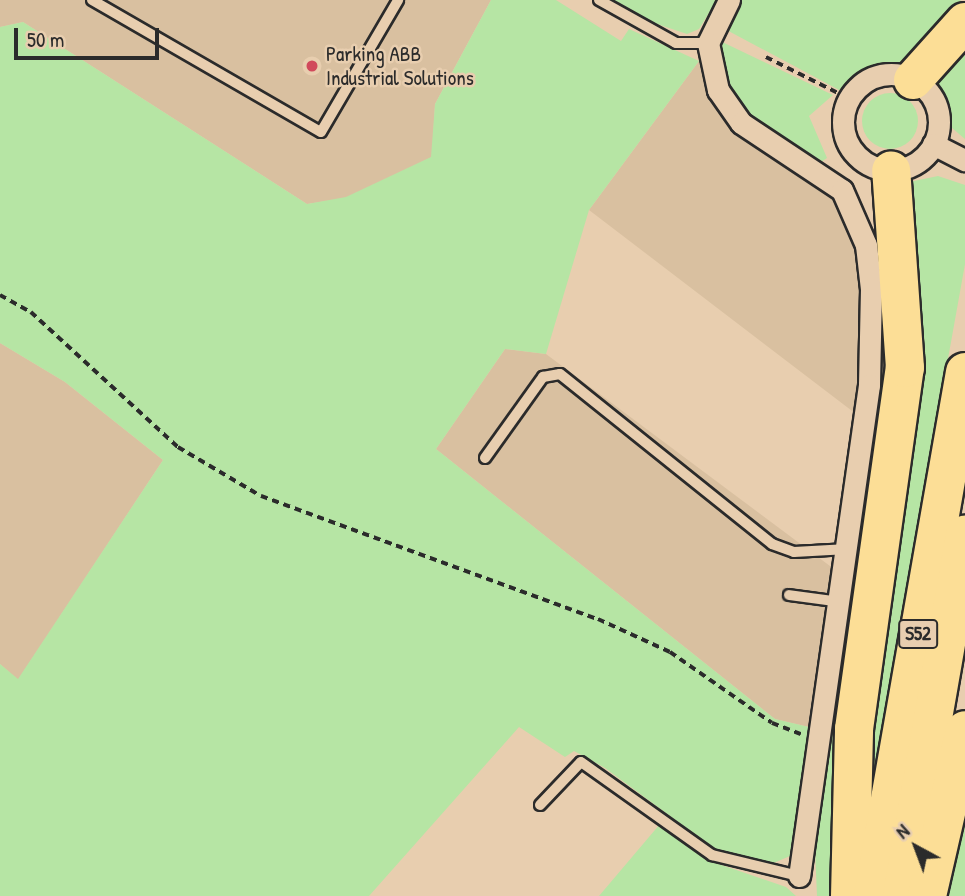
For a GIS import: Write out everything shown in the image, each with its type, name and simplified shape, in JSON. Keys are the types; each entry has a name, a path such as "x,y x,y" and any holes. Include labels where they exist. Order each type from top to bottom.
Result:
{"highway":[{"path":"913,80 965,22"},
{"path":"850,896 854,729 905,368 891,170"},
{"name":"S52","path":"873,896 965,372"},
{"name":"S52","path":"902,896 965,534"},
{"path":"927,896 965,730"}],"street":[{"path":"729,0 708,43 727,107 758,136 828,176 850,202 866,245 874,332 841,602 817,738 799,876"},
{"path":"890,75 913,80 938,115 933,144 916,163 891,170 856,155 842,119 855,90 867,80 890,75"},
{"path":"933,144 965,160"}],"lane":[{"path":"92,0 321,132 398,0"},
{"path":"599,0 676,43 708,43"},
{"path":"485,458 543,377 560,374 772,544 794,552 848,549"},
{"path":"789,595 841,602"},
{"path":"540,805 581,762 712,855 799,876"}],"path":[{"path":"766,57 838,93"},
{"path":"0,295 31,312 178,447 261,496 598,619 682,659 772,723 817,738"}],"shaded area":[{"path":"0,0 491,0 435,104 432,157 346,198 307,204 23,22 0,27"},
{"path":"699,61 715,102 827,186 855,232 868,332 860,417 589,210"},
{"path":"0,343 65,382 163,460 18,680 0,664"},
{"path":"505,349 546,354 834,569 809,727 775,719 436,449"}],"green space":[{"path":"491,0 556,0 621,41 629,29 699,61 589,210 546,354 505,349 436,449 775,719 809,727 803,799 790,856 769,865 716,850 605,768 574,751 565,757 519,727 369,896 0,896 0,664 18,679 163,460 65,382 0,343 0,27 23,22 307,204 346,197 431,157 435,104"},
{"path":"611,0 717,0 699,29 687,34 642,19"},
{"path":"738,0 961,0 901,66 867,70 841,91 721,27"},
{"path":"716,39 833,95 809,116 827,158 821,162 742,119 714,55"},
{"path":"965,39 965,139 952,128 930,80"},
{"path":"890,93 901,95 910,101 916,110 916,132 910,141 901,147 890,149 879,147 870,141 864,132 862,121 864,110 870,101 879,95"},
{"path":"938,176 965,185 965,264 863,833 860,792 922,344 909,182"},
{"path":"847,658 838,896 817,896 814,827 836,659"},
{"path":"965,778 965,896 937,896"},
{"path":"660,824 710,861 786,887 796,896 599,896"}],"place":[{"name":"Parking ABB Industrial Solutions","path":"312,66"}]}
